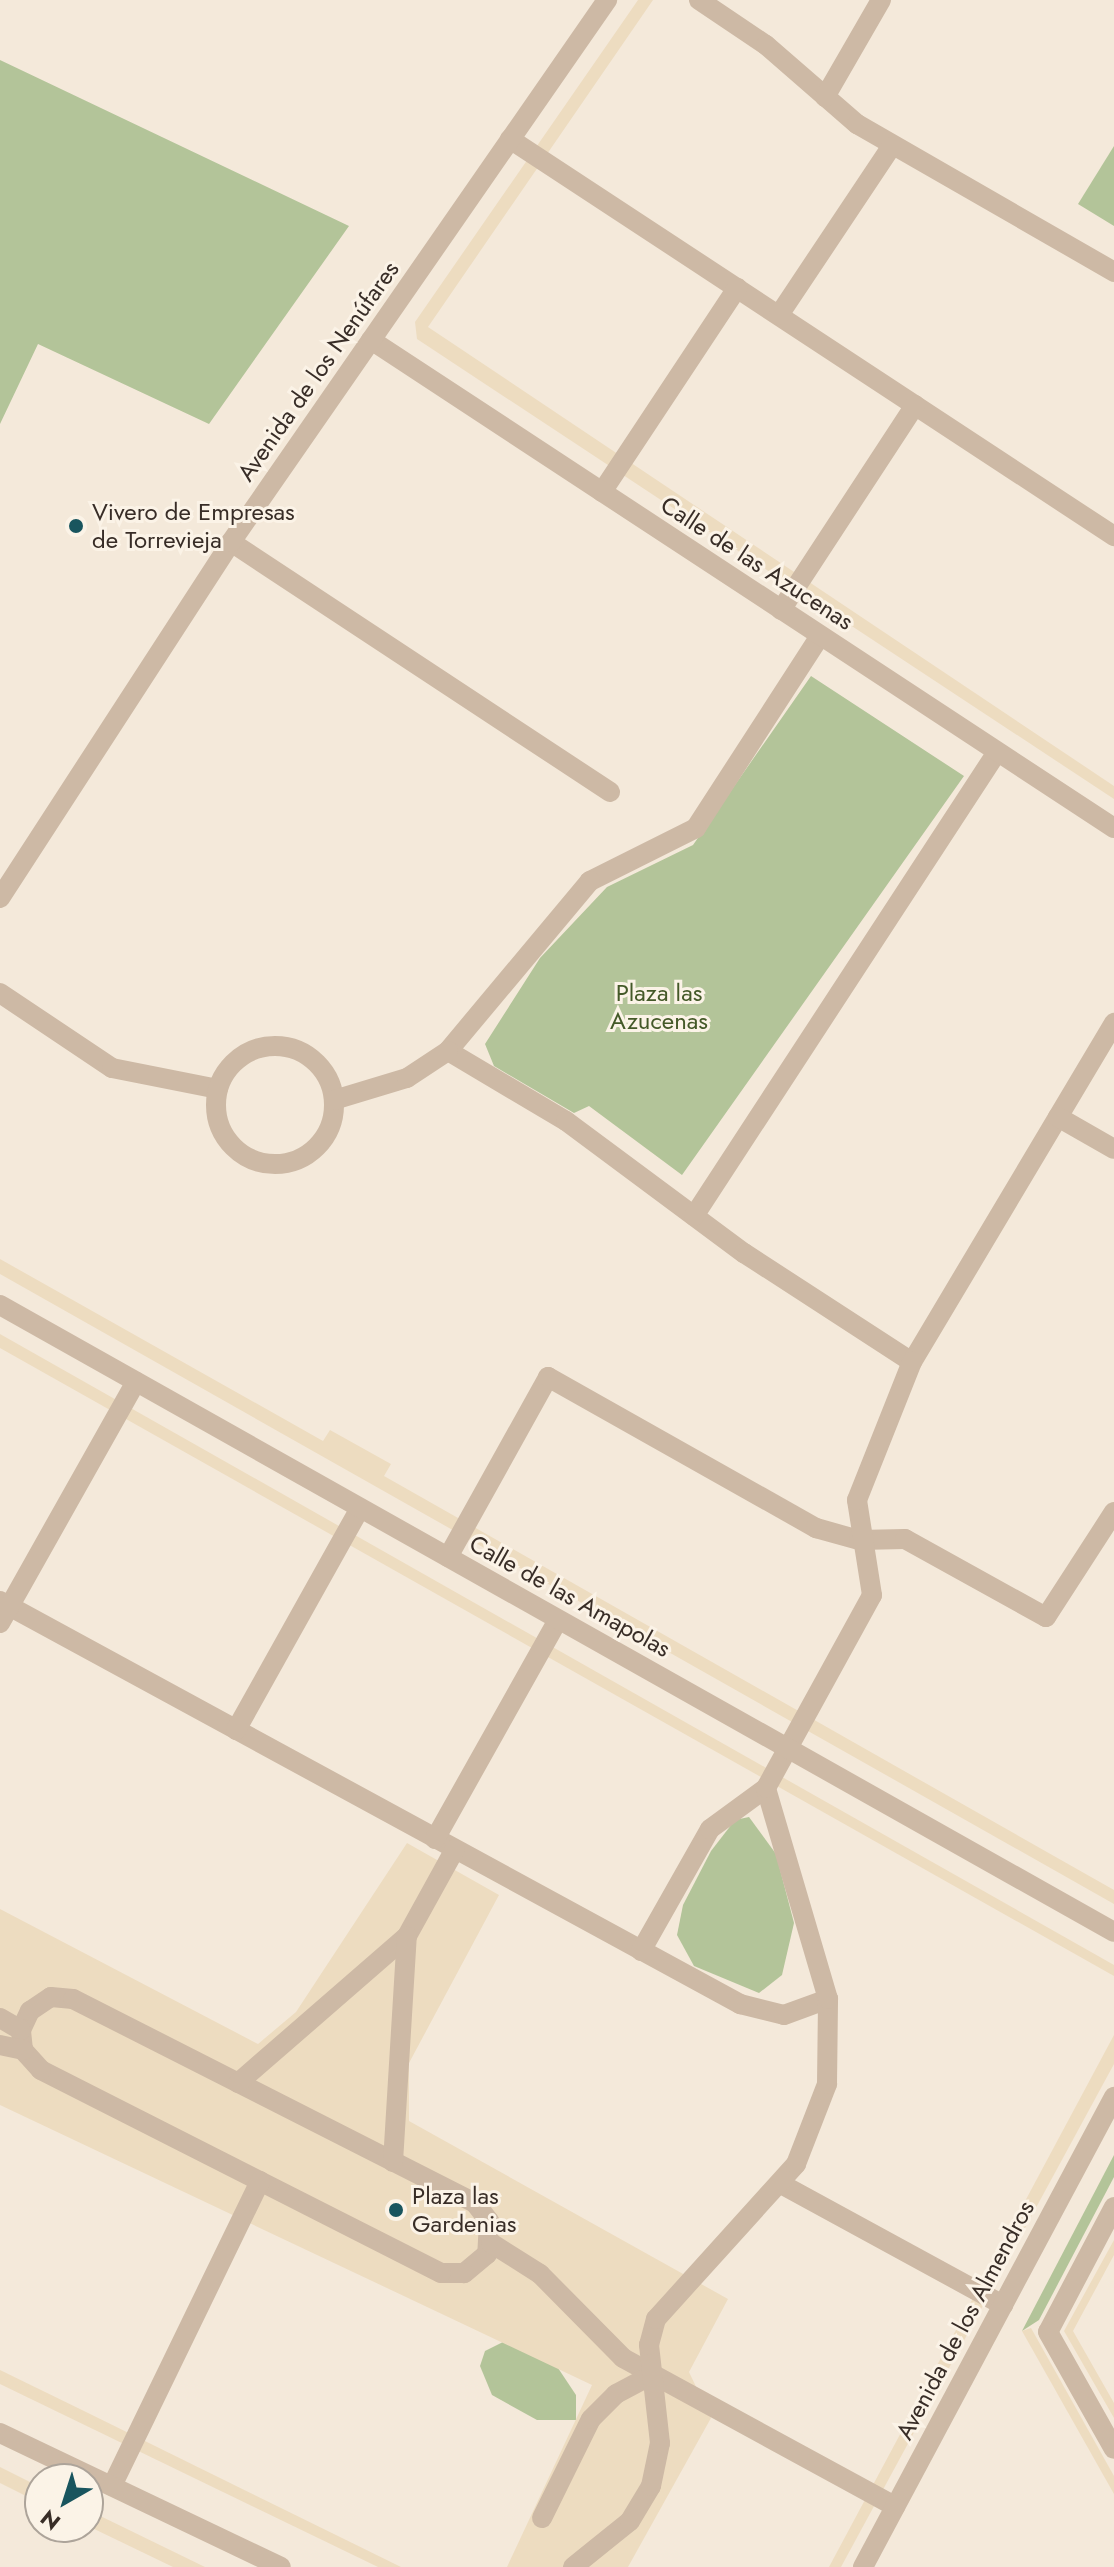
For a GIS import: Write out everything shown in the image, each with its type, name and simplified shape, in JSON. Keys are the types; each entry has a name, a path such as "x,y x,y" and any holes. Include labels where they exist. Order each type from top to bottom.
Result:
{"street":[{"name":"Avenida de los Nenúfares","path":"0,898 231,542 607,0"},
{"path":"699,0 891,147 1114,272"},
{"path":"825,97 881,0"},
{"path":"510,139 1114,536"},
{"path":"779,315 891,147"},
{"path":"602,492 737,288"},
{"name":"Calle de las Azucenas","path":"371,340 1114,828"},
{"path":"781,610 915,405"},
{"path":"231,542 610,792"},
{"path":"334,1100 407,1078 448,1051 590,881 696,828 820,636"},
{"path":"694,1216 997,752"},
{"path":"0,993 112,1068 218,1089"},
{"path":"641,1951 710,1829 766,1788 872,1595 874,1575 859,1540 857,1500 867,1461 912,1362 1114,1023"},
{"path":"291,1048 320,1068 334,1100 333,1119 312,1152 273,1165 234,1148 216,1110 218,1089 246,1053 291,1048"},
{"path":"448,1051 520,1090 694,1216 912,1362"},
{"path":"1058,1117 1114,1149"},
{"name":"Calle de las Amapolas","path":"0,1305 1114,1932"},
{"path":"448,1557 548,1377 816,1528 859,1540 905,1539 1046,1617 1114,1512"},
{"path":"136,1382 3,1610 236,1730 757,2012 784,2015 828,1999"},
{"path":"236,1730 360,1508"},
{"path":"435,1839 558,1620"},
{"path":"573,2567 630,2521 651,2486 660,2443 649,2345 671,2297 781,2184 810,2136 827,2084 828,1999 766,1788"},
{"path":"238,2083 407,1936 455,1849"},
{"path":"393,2162 407,1936"},
{"path":"0,2018 22,2040 41,2070 441,2273 473,2269 491,2243 489,2221 475,2203 73,1999 39,2002 22,2040"},
{"path":"0,2045 22,2040"},
{"name":"Avenida de los Almendros","path":"863,2567 1114,2097"},
{"path":"112,2486 260,2181"},
{"path":"781,2184 1003,2305"},
{"path":"1114,2207 1048,2332 1114,2449"},
{"path":"491,2243 540,2274 602,2343 651,2375 895,2506"},
{"path":"542,2518 591,2419 616,2394 651,2375"},
{"path":"0,2433 281,2567"}],"green space":[{"path":"0,60 349,226 209,424 38,344 0,424"},
{"path":"1114,146 1114,226 1078,204"},
{"name":"Plaza las Azucenas","path":"811,676 964,776 682,1175 589,1106 574,1113 494,1066 485,1044 540,958 607,887 693,845"},
{"path":"749,1817 776,1854 794,1923 782,1975 759,1993 694,1966 677,1935 683,1905 711,1851 735,1820"},
{"path":"1114,2155 1114,2177 1039,2320 1022,2331"},
{"path":"511,2338 556,2365 576,2395 576,2420 537,2420 492,2395 480,2366 485,2351"}],"shaded area":[{"path":"638,0 653,0 428,327 1114,786 1114,799 417,339 415,322"},
{"path":"0,1259 323,1441 330,1430 391,1464 384,1476 1114,1890 1114,1904 0,1274"},
{"path":"0,1334 1114,1965 1114,1976 0,1348"},
{"name":"Plaza las Gardenias","path":"407,1843 499,1895 409,2063 409,2121 728,2299 689,2372 711,2418 628,2567 507,2567 592,2385 0,2105 0,1909 258,2044 296,2012"},
{"path":"1114,2035 1114,2064 841,2567 829,2567"},
{"path":"1114,2240 1114,2255 1073,2331 1114,2403 1114,2418 1064,2331"},
{"path":"1031,2328 1114,2476 1114,2494 1022,2331"},
{"path":"0,2370 401,2567 378,2567 0,2384"},
{"path":"0,2467 24,2479 24,2495 0,2483"},
{"path":"104,2518 205,2567 173,2567 104,2534"}],"place":[{"name":"Vivero de Empresas de Torrevieja","path":"76,526"},
{"name":"Plaza las Gardenias","path":"396,2210"}]}
